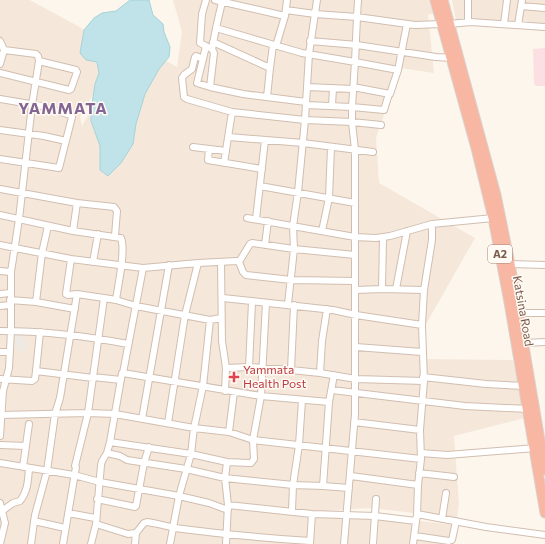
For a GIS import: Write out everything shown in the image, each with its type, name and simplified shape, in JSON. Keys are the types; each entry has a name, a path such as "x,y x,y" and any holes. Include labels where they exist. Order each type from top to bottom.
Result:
{"highway":[{"name":"Katsina Road","path":"435,0 446,24 492,177 510,264 524,343"},
{"name":"Katsina Road","path":"443,0 452,58 482,168 493,218 535,448 545,513"},
{"name":"A2","path":"524,343 545,470"}],"street":[{"path":"206,0 202,14 200,43 212,49"},
{"path":"215,0 286,13 357,17 407,24 446,24 468,22 518,24 545,27"},
{"path":"267,97 270,68 275,46 286,13 287,0"},
{"path":"291,370 291,280 294,250 294,226 305,120 308,54 317,0"},
{"path":"344,544 351,476 356,379 355,150 352,107 357,45 358,0"},
{"path":"468,0 468,22"},
{"path":"504,24 507,0"},
{"path":"210,87 214,53 212,49 222,2"},
{"path":"518,24 521,3 545,8"},
{"path":"206,46 197,83 243,94 306,104 384,110 398,70 407,24"},
{"path":"216,28 275,46 308,54 398,70"},
{"path":"0,41 4,50 0,64"},
{"path":"310,41 357,45 452,58"},
{"path":"213,42 270,68"},
{"path":"0,436 3,379 9,368 11,331 11,272 39,61 36,54 4,50"},
{"path":"203,59 196,56 192,69 182,78 184,97 191,100 232,112 305,120 352,122 381,126"},
{"path":"0,73 70,90 77,72 76,70 39,61"},
{"path":"306,87 353,88 390,94"},
{"path":"332,106 333,88"},
{"path":"0,99 42,106 71,115 72,120 59,168 0,159"},
{"path":"224,163 232,112"},
{"path":"0,130 66,141"},
{"path":"229,137 373,152"},
{"path":"256,219 265,140"},
{"path":"193,147 226,151"},
{"path":"322,231 330,198 331,147"},
{"path":"209,149 207,160 262,169"},
{"path":"260,186 355,203"},
{"path":"0,189 77,203 116,208 115,236"},
{"path":"73,232 77,203"},
{"path":"0,215 73,232 115,236 121,238 121,266 116,300"},
{"path":"247,218 355,237 383,237 432,224 493,218"},
{"path":"265,246 268,221"},
{"path":"413,544 417,514 421,456 420,430 423,401 422,325 424,290 432,240 432,224"},
{"path":"36,302 42,253 48,226"},
{"path":"396,289 407,231"},
{"path":"93,262 98,234"},
{"path":"382,289 383,237"},
{"path":"239,262 252,243 294,250 355,255"},
{"path":"0,245 71,259 143,268 198,263 239,262"},
{"path":"71,259 66,294 71,296 77,294 116,300 136,306 210,320 222,318"},
{"path":"221,262 222,341 226,368 225,391"},
{"path":"239,262 243,272 246,275 291,280 355,282"},
{"path":"168,423 185,315 198,263"},
{"path":"510,264 545,264"},
{"path":"142,419 169,265"},
{"path":"91,544 96,521 102,461 107,453 110,442 143,268"},
{"path":"0,271 11,272"},
{"path":"356,290 424,290"},
{"path":"0,294 10,293"},
{"path":"31,544 34,522 47,471 55,414 60,398 77,294"},
{"path":"62,544 75,466 88,413 104,298"},
{"path":"222,298 327,309 422,325"},
{"path":"0,306 10,303 36,302 75,309"},
{"path":"249,367 252,302"},
{"path":"110,442 191,454 227,462 252,463 254,459 253,440 261,396 266,303"},
{"path":"320,373 322,341 327,309"},
{"path":"519,313 545,313"},
{"path":"170,544 179,496 191,454 194,428 203,386 210,320"},
{"path":"0,331 40,332 71,335 99,338 128,344"},
{"path":"3,379 32,381 35,379 40,332"},
{"path":"524,343 545,342"},
{"path":"356,347 422,352"},
{"path":"0,352 10,352"},
{"path":"226,368 249,367 291,370 356,379 423,379 524,386"},
{"path":"36,371 121,380"},
{"path":"123,373 225,391 329,402"},
{"path":"323,486 329,402 334,375"},
{"path":"332,390 355,394 491,408 528,409"},
{"path":"229,432 234,392"},
{"path":"292,511 293,485 299,445 302,400"},
{"path":"1,415 88,413 115,414 194,428 229,432 253,440 421,456 535,448"},
{"path":"354,422 420,430"},
{"path":"2,511 20,501 28,484 26,446 29,424"},
{"path":"0,445 26,446"},
{"path":"97,499 135,507 144,463 149,447"},
{"path":"107,453 120,456 127,460 186,469 226,478 293,485 349,488"},
{"path":"226,544 228,508 226,478 227,462"},
{"path":"0,463 74,475 100,482 179,496 228,508 292,511 312,514 347,514 416,521"},
{"path":"419,473 454,477"},
{"path":"351,476 418,485"},
{"path":"442,519 446,493"},
{"path":"373,544 376,499"},
{"path":"0,503 5,527 0,544"},
{"path":"68,512 128,534 136,532 144,523 147,522 226,534 310,542 312,514"},
{"path":"417,514 486,527 545,534"},
{"path":"415,536 449,541 453,537 456,521"},
{"path":"34,522 65,528"},
{"path":"135,544 136,532"}],"shaded area":[{"path":"0,0 30,0 120,49 80,117 82,126 130,40 177,67 182,32 173,0 430,0 434,14 428,14 434,73 400,68 376,138 379,183 475,238 421,333 421,359 513,360 525,418 454,436 459,504 457,518 370,508 322,511 319,516 369,515 455,525 452,544 310,544 311,530 305,544 0,544"},
{"path":"452,0 545,0 545,28 456,20"},
{"path":"545,48 545,86 536,86 534,84 533,49"},
{"path":"16,336 26,338 25,352 15,350"}],"water":[{"path":"130,0 149,0 153,15 163,24 164,32 170,47 169,57 159,69 145,94 136,124 133,144 121,163 108,176 100,170 100,146 91,121 95,84 99,73 97,62 86,60 80,53 84,30 94,18 102,13 116,11"}],"place":[{"name":"Yammata Health Post","path":"234,377"}],"district":[{"name":"YAMMATA","path":"63,108"}]}
